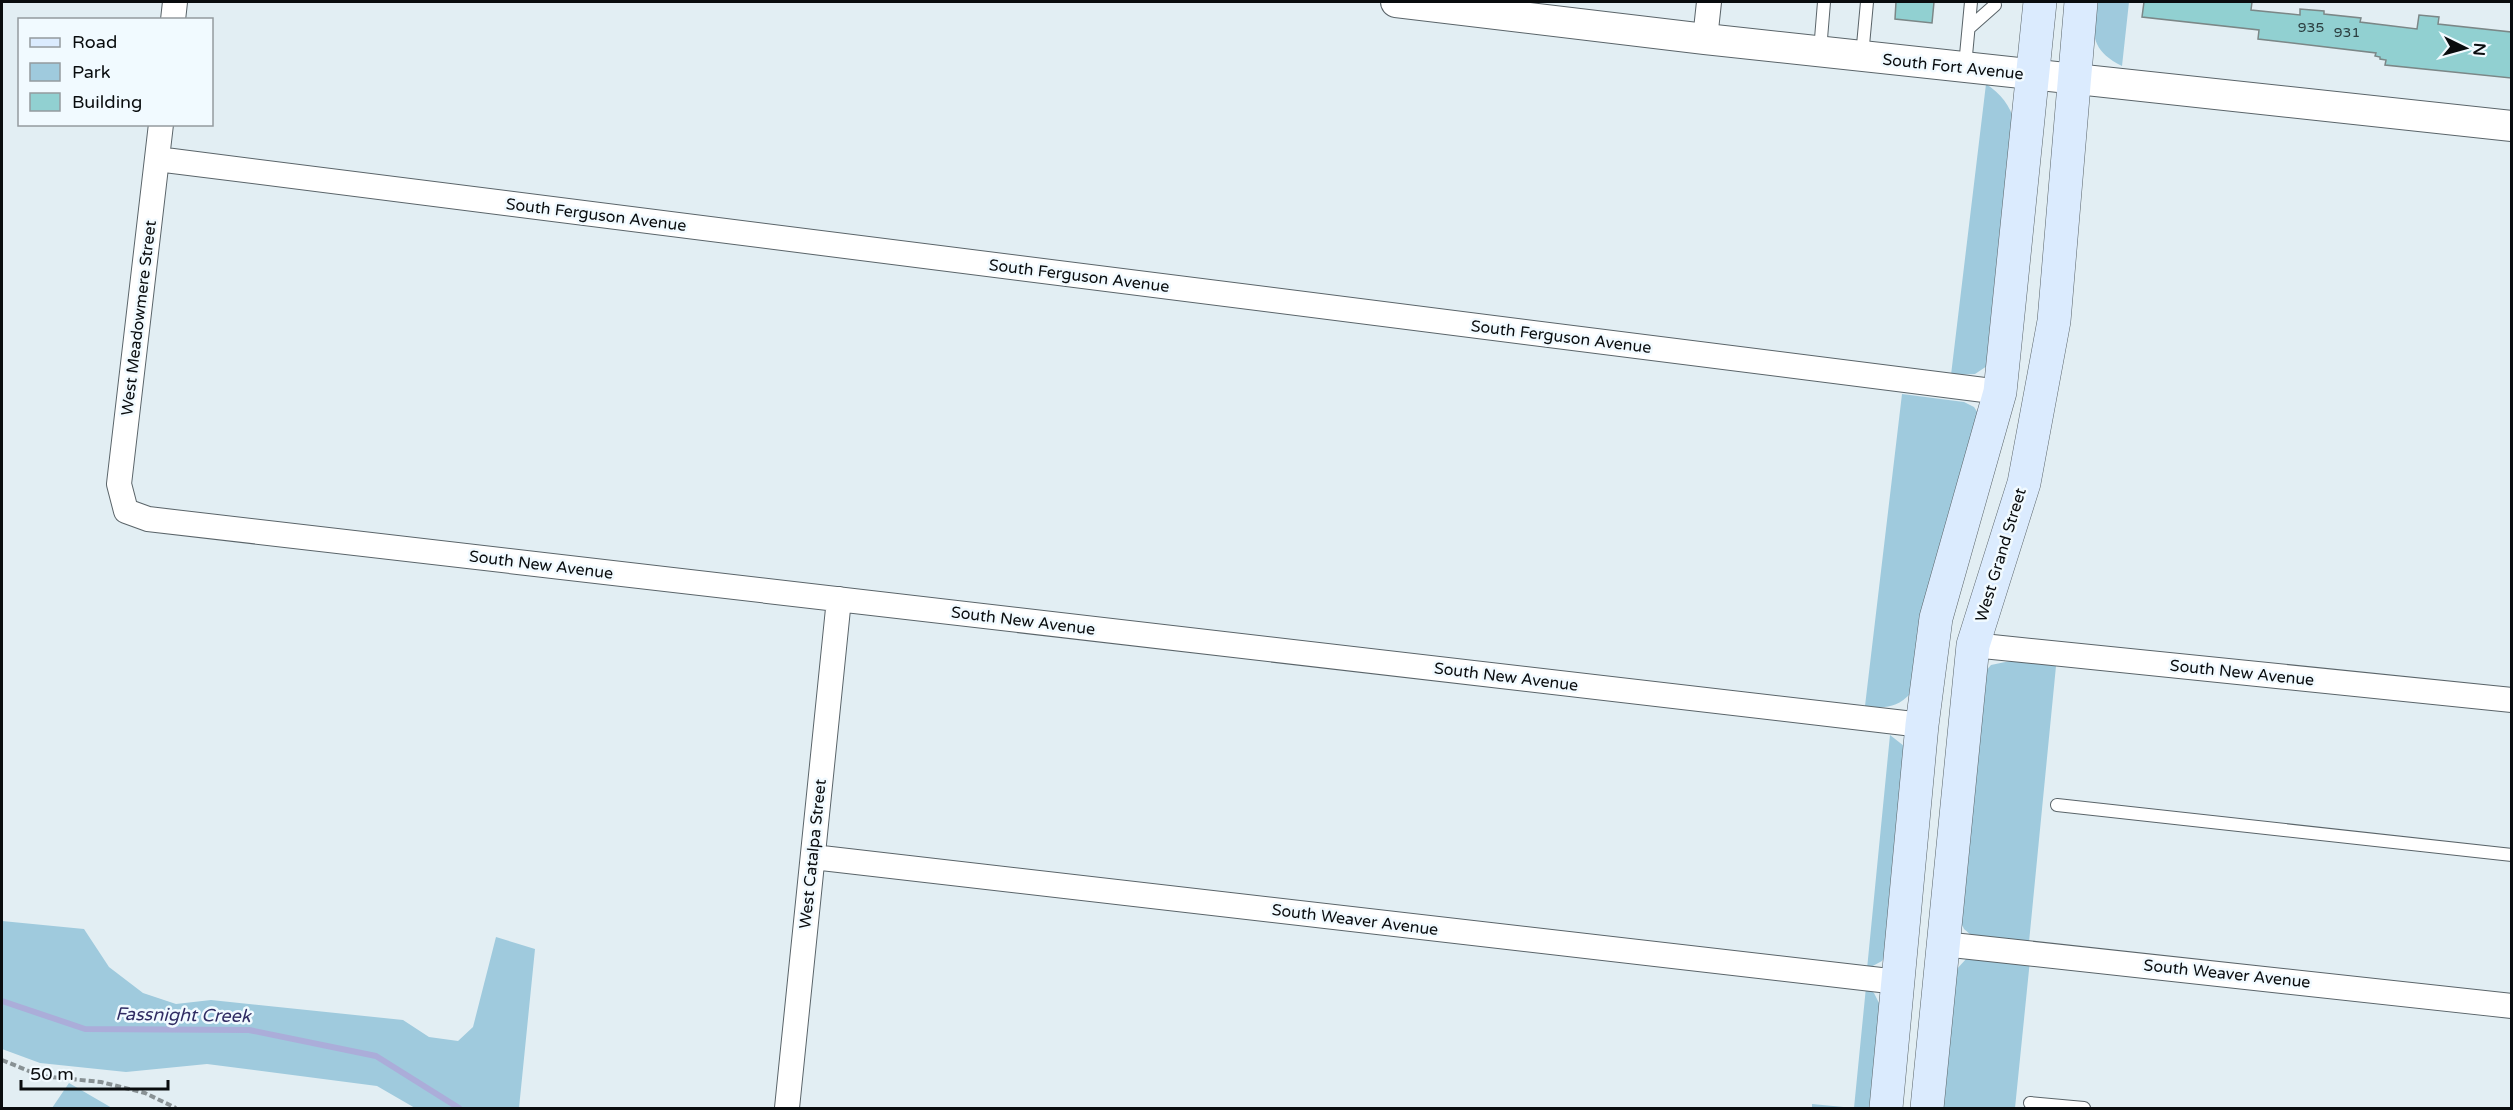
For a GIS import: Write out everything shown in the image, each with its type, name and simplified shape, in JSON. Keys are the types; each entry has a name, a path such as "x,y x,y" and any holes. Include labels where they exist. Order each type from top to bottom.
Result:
{"main road":[{"path":"1886,1108 1922,725 1936,618 2000,392 2040,2"},
{"name":"West Grand Street","path":"1927,1108 1973,645 2024,483 2054,321 2081,2"}],"street":[{"path":"173,18 175,2"},
{"name":"South Fort Avenue","path":"1396,2 1820,52 2511,126"},
{"path":"1706,39 1709,2"},
{"name":"West Meadowmere Street","path":"126,511 119,484 161,126"},
{"name":"South Ferguson Avenue","path":"157,159 2000,392"},
{"name":"South New Avenue","path":"126,511 148,519 1922,725"},
{"name":"West Catalpa Street","path":"787,1108 839,599"},
{"name":"South New Avenue","path":"1973,645 2511,700"},
{"name":"South Weaver Avenue","path":"813,857 1898,982"},
{"name":"South Weaver Avenue","path":"1943,944 2511,1006"}],"lane":[{"path":"1820,52 1824,2"},
{"path":"1862,56 1867,2"},
{"path":"1965,68 1971,2"},
{"path":"1969,28 1995,5"},
{"path":"2057,806 2511,855"},
{"path":"2030,1103 2084,1108"}],"path":[{"path":"2,1060 41,1076 101,1082 145,1093 176,1108"}],"green space":[{"path":"2093,2 2129,2 2122,66 2104,54 2099,47 2094,32"},
{"path":"1986,84 2004,100 2015,123 1987,366 1975,374 1951,375"},
{"path":"1902,394 1964,402 1974,407 1978,413 1911,693 1895,705 1865,706"},
{"path":"2010,661 2056,666 2029,942 1971,935 1960,921 1984,673 1991,665"},
{"path":"1890,735 1904,746 1887,952 1882,961 1867,969"},
{"path":"2,921 84,929 109,967 143,993 176,1004 211,1000 403,1020 429,1037 458,1041 473,1027 496,937 535,949 519,1108 415,1108 377,1086 207,1064 126,1072 40,1063 2,1049"},
{"path":"1967,958 2030,960 2015,1108 1939,1108 1955,971"},
{"path":"1866,987 1874,993 1881,1007 1874,1108 1854,1108"},
{"path":"69,1083 112,1108 52,1108"},
{"path":"1812,1104 1854,1108 1812,1108"}],"building":[{"path":"1896,2 1934,2 1932,23 1895,19"},
{"path":"2144,2 2252,2 2251,10 2300,15 2300,9 2324,11 2324,14 2361,18 2360,22 2417,29 2419,15 2439,17 2438,24 2511,32 2511,78 2385,65 2386,60 2375,56 2376,53 2258,39 2259,30 2142,17"}],"waterway":[{"name":"Fassnight Creek","path":"2,1001 85,1029 249,1030 376,1056 459,1108"}]}
